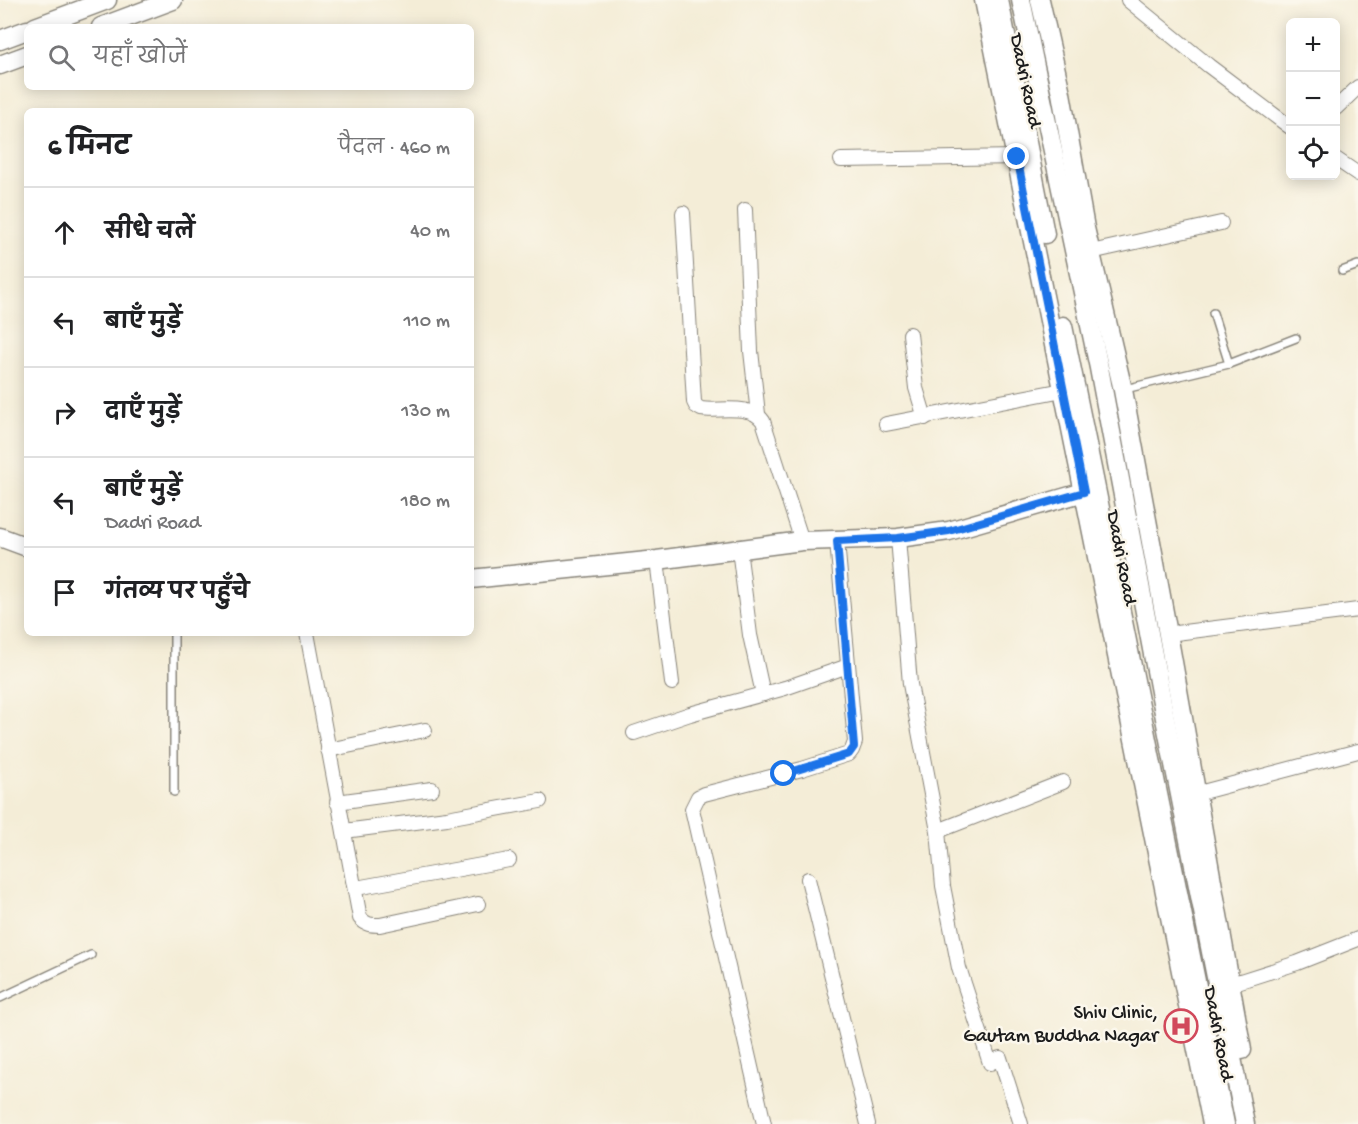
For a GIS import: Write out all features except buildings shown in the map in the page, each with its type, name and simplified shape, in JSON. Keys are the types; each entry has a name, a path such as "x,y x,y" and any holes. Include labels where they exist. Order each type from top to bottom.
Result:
{"street":[{"path":"44,24 107,0"},
{"path":"110,24 173,0"},
{"name":"Dadri Road","path":"984,0 1212,1124"},
{"path":"999,0 1225,1124"},
{"path":"1022,0 1099,368 1170,746 1245,1124"},
{"name":"Dadri Road","path":"1040,0 1061,93 1091,252 1123,390 1231,984 1254,1124"},
{"path":"1128,0 1209,66 1289,126"},
{"path":"0,40 24,31"},
{"path":"0,65 24,56"},
{"path":"1340,103 1358,87"},
{"path":"841,160 1017,157"},
{"path":"1340,162 1358,174"},
{"path":"746,210 751,351 758,414 802,541"},
{"path":"683,213 696,406 707,410 750,411 758,414"},
{"path":"1091,252 1221,223"},
{"path":"910,334 916,387 924,418"},
{"path":"886,424 1063,390"},
{"path":"474,579 657,560 802,541 898,538 949,531 1084,492"},
{"path":"0,537 24,546"},
{"path":"898,538 910,684 938,831 944,886 959,968 990,1063 1000,1058 1021,1124"},
{"path":"764,1124 692,809 698,797 704,794 802,769 849,754 854,747 837,541"},
{"path":"739,549 750,635 763,694"},
{"path":"657,560 672,683"},
{"path":"1168,634 1358,610"},
{"path":"308,636 360,918 364,923 370,925 478,904"},
{"path":"634,733 848,666"},
{"path":"328,750 425,730"},
{"path":"1196,794 1358,751"},
{"path":"938,831 1063,782"},
{"path":"338,802 432,789"},
{"path":"344,831 447,818 540,801"},
{"path":"356,888 509,860"},
{"path":"808,879 867,1124"},
{"path":"1231,984 1297,963 1358,939"}],"lane":[{"path":"1342,271 1358,265"},
{"path":"1213,313 1229,364"},
{"path":"1123,390 1229,364 1296,338"},
{"path":"174,636 174,792"},
{"path":"0,998 90,955"}],"place":[{"name":"Shiv Clinic, Gautam Buddha Nagar","path":"1181,1026"}],"route":[{"path":"784,774 849,754 854,747 837,541 898,538 949,531 1084,492 1017,157"}]}
